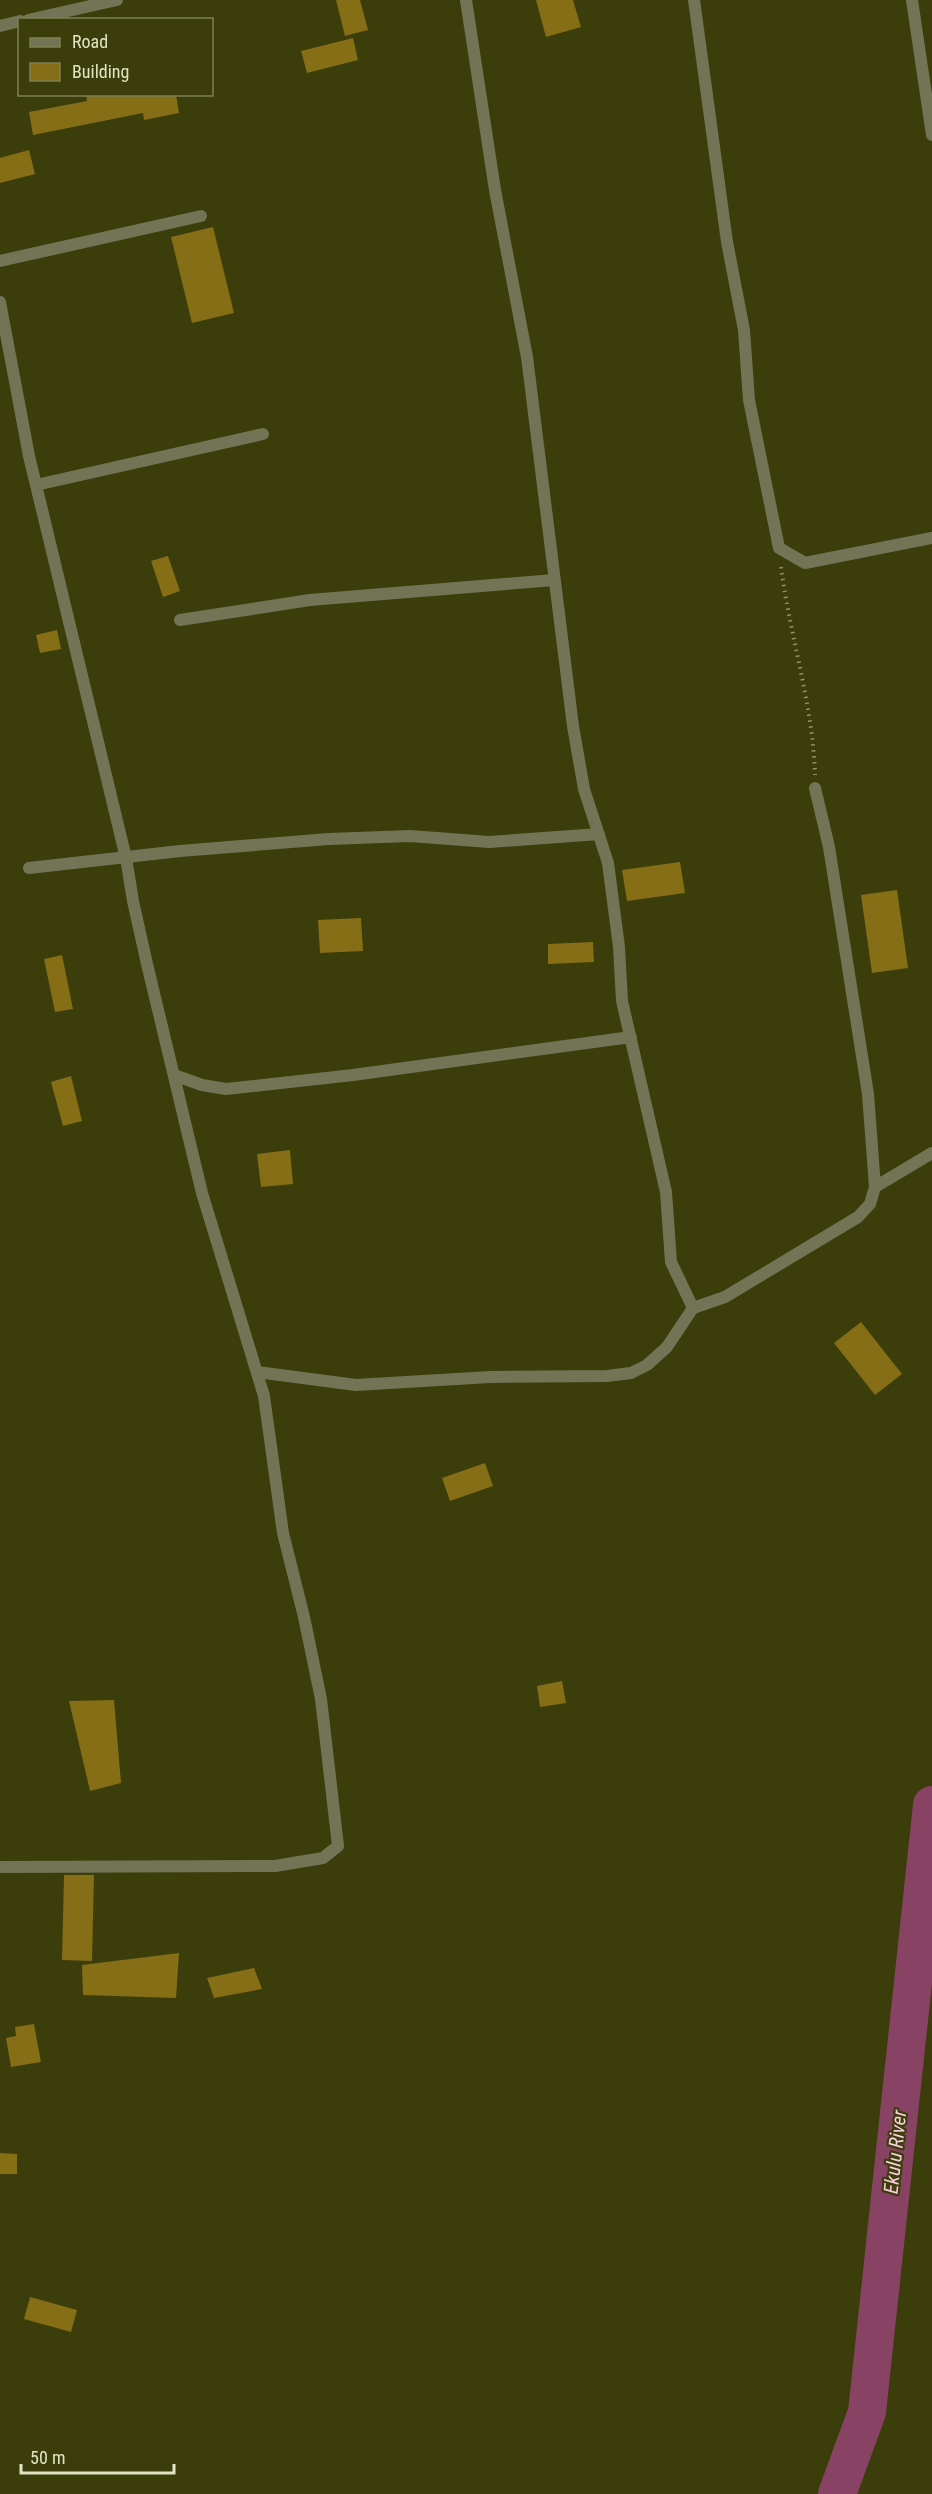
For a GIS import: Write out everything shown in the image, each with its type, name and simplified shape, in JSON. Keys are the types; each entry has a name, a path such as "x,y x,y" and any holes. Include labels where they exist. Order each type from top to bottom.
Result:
{"street":[{"path":"37,18 117,0"},
{"path":"466,0 495,190 527,357 573,726 584,789 608,863 619,947 622,1001 666,1192 671,1262 693,1308"},
{"path":"694,0 727,242 744,330 749,400 778,548 805,563 932,538"},
{"path":"912,0 932,135"},
{"path":"0,26 18,22"},
{"path":"0,261 201,216"},
{"path":"0,302 36,485 126,858 133,901 202,1193 264,1396 283,1533 321,1699 338,1846 323,1858 275,1866 0,1867"},
{"path":"36,485 263,434"},
{"path":"180,620 310,600 554,580"},
{"path":"257,1372 356,1385 490,1377 607,1376 631,1373 646,1365 667,1347 693,1308 725,1297 858,1217 870,1204 874,1187 868,1094 829,847 815,788"},
{"path":"29,868 180,851 329,839 410,836 489,842 599,834"},
{"path":"174,1075 226,1089 353,1075 631,1037"},
{"path":"874,1187 932,1153"}],"path":[{"path":"778,548 786,606 814,746 815,788"}],"building":[{"path":"336,0 360,0 368,30 345,36"},
{"path":"536,0 573,0 581,27 546,37"},
{"path":"353,38 358,60 307,73 301,51"},
{"path":"86,96 176,96 179,113 144,120 143,113 33,135 29,112 87,101"},
{"path":"29,150 35,174 0,183 0,158"},
{"path":"213,227 234,313 192,323 171,237"},
{"path":"168,556 180,591 163,597 151,561"},
{"path":"57,630 61,649 40,653 36,635"},
{"path":"680,862 685,893 627,901 622,870"},
{"path":"897,890 908,968 872,973 861,895"},
{"path":"361,918 363,951 320,953 318,920"},
{"path":"593,942 594,962 548,964 548,944"},
{"path":"62,955 73,1009 55,1012 44,959"},
{"path":"71,1076 82,1121 63,1126 51,1082"},
{"path":"290,1150 293,1184 261,1187 257,1154"},
{"path":"861,1322 902,1374 875,1395 834,1343"},
{"path":"485,1463 493,1486 450,1501 442,1478"},
{"path":"562,1681 566,1703 540,1707 537,1686"},
{"path":"114,1700 121,1783 90,1791 69,1701"},
{"path":"64,1875 94,1875 92,1961 62,1960"},
{"path":"179,1953 176,1998 83,1995 82,1965"},
{"path":"254,1968 262,1989 214,1998 207,1978"},
{"path":"34,2024 41,2062 11,2067 6,2038 16,2036 15,2027"},
{"path":"0,2153 17,2154 17,2174 0,2174"},
{"path":"30,2297 77,2310 71,2332 24,2319"}],"waterway":[{"name":"Ekulu River","path":"837,2494 867,2412 932,1805"}]}
